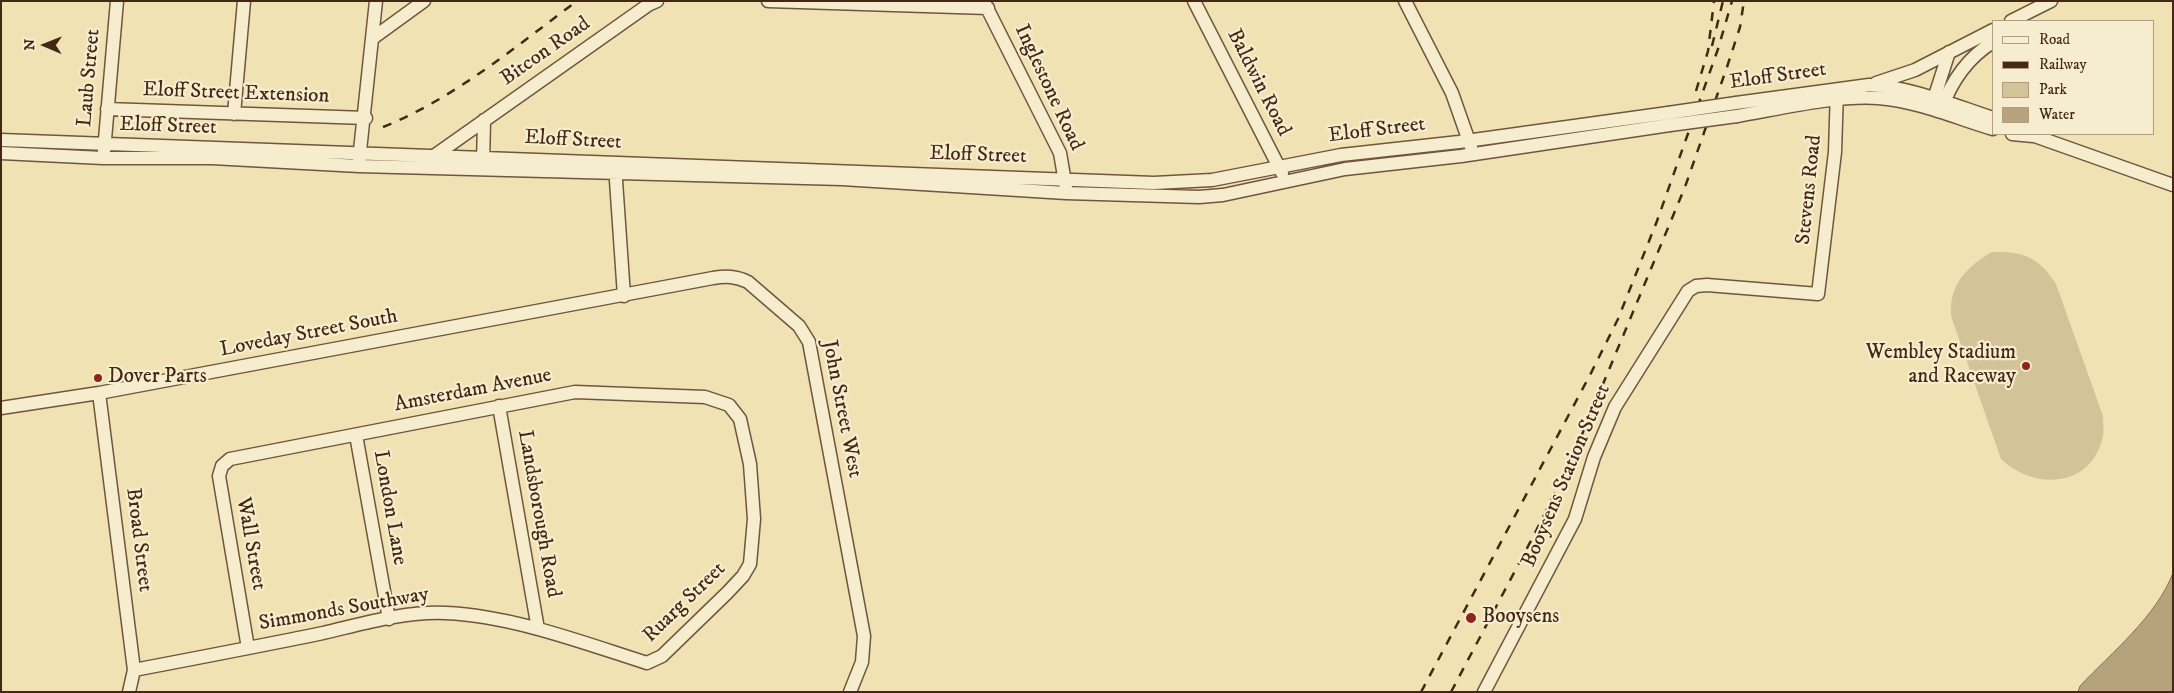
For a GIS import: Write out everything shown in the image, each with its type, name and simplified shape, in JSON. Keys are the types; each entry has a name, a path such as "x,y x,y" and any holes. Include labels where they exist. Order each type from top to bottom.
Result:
{"street":[{"name":"Laub Street","path":"103,158 117,1"},
{"path":"234,114 244,1"},
{"path":"362,160 376,1"},
{"path":"373,38 424,1"},
{"name":"Bitcon Road","path":"434,156 648,5 657,1"},
{"path":"768,1 986,5"},
{"name":"Baldwin Road","path":"1194,1 1277,167 1288,180"},
{"path":"1405,1 1443,76 1462,119 1466,155"},
{"path":"2024,18 2051,1"},
{"name":"Inglestone Road","path":"986,5 1060,153 1066,187"},
{"path":"1869,85 1915,70 1992,31"},
{"path":"1937,106 1972,57 1992,43"},
{"path":"1937,106 1950,52"},
{"name":"Eloff Street","path":"1,140 104,144 241,155 931,179 1200,197 1223,195 1288,180 1382,165 1466,155 1606,128 1837,95 1869,85 1898,88 1937,106"},
{"name":"Eloff Street","path":"1837,95 1937,106"},
{"name":"Stevens Road","path":"1818,294 1835,152 1837,95"},
{"path":"1937,106 1992,118"},
{"path":"1937,106 1992,129"},
{"name":"Eloff Street Extension","path":"107,110 365,116"},
{"path":"483,163 484,120"},
{"name":"Eloff Street","path":"1066,187 1212,180 1341,155 1606,128"},
{"path":"2031,135 2173,185"},
{"path":"1380,151 1382,165"},
{"name":"Eloff Street","path":"1,153 103,158 241,155"},
{"name":"Eloff Street","path":"362,160 434,156 483,163"},
{"path":"615,169 624,296"},
{"name":"John Street West","path":"624,296 731,276 748,282 805,333 811,351 864,636 862,662 850,692"},
{"name":"Booysens Station Street","path":"1484,692 1575,519 1608,420 1629,382 1682,299 1696,286 1707,285 1818,294"},
{"name":"Loveday Street South","path":"1,408 99,393 624,296"},
{"name":"Amsterdam Avenue","path":"219,476 226,461 235,457 575,392 705,397 729,404 740,419"},
{"name":"Broad Street","path":"99,393 134,670 129,692"},
{"name":"Landsborough Road","path":"499,406 538,628"},
{"name":"Ruarg Street","path":"647,663 662,656 727,593 743,576 750,564 753,543 754,494 740,419"},
{"name":"London Lane","path":"356,434 389,619"},
{"name":"Wall Street","path":"219,476 248,648"},
{"name":"Simmonds Southway","path":"134,670 389,619 446,613 538,628 647,663"}],"green space":[{"name":"Wembley Stadium and Raceway","path":"1992,252 2013,253 2029,258 2043,267 2056,284 2103,416 2103,436 2097,453 2087,466 2075,475 2061,479 2045,479 2030,476 2015,469 2001,459 1951,316 1953,295 1961,278 1974,264"}],"water":[{"path":"2173,573 2173,692 2078,692 2080,686 2145,619 2156,604"}],"railway":[{"path":"383,127 435,102 460,87 577,1"},
{"path":"1696,91 1708,51 1714,1"},
{"path":"1712,46 1723,1"},
{"path":"1421,692 1618,319 1657,221 1718,49 1732,1"},
{"path":"1451,692 1571,461 1685,187 1740,27 1744,1"}],"place":[{"name":"Wembley Stadium and Raceway","path":"2026,366"},
{"name":"Dover Parts","path":"98,378"},
{"name":"Booysens","path":"1471,618"}]}
